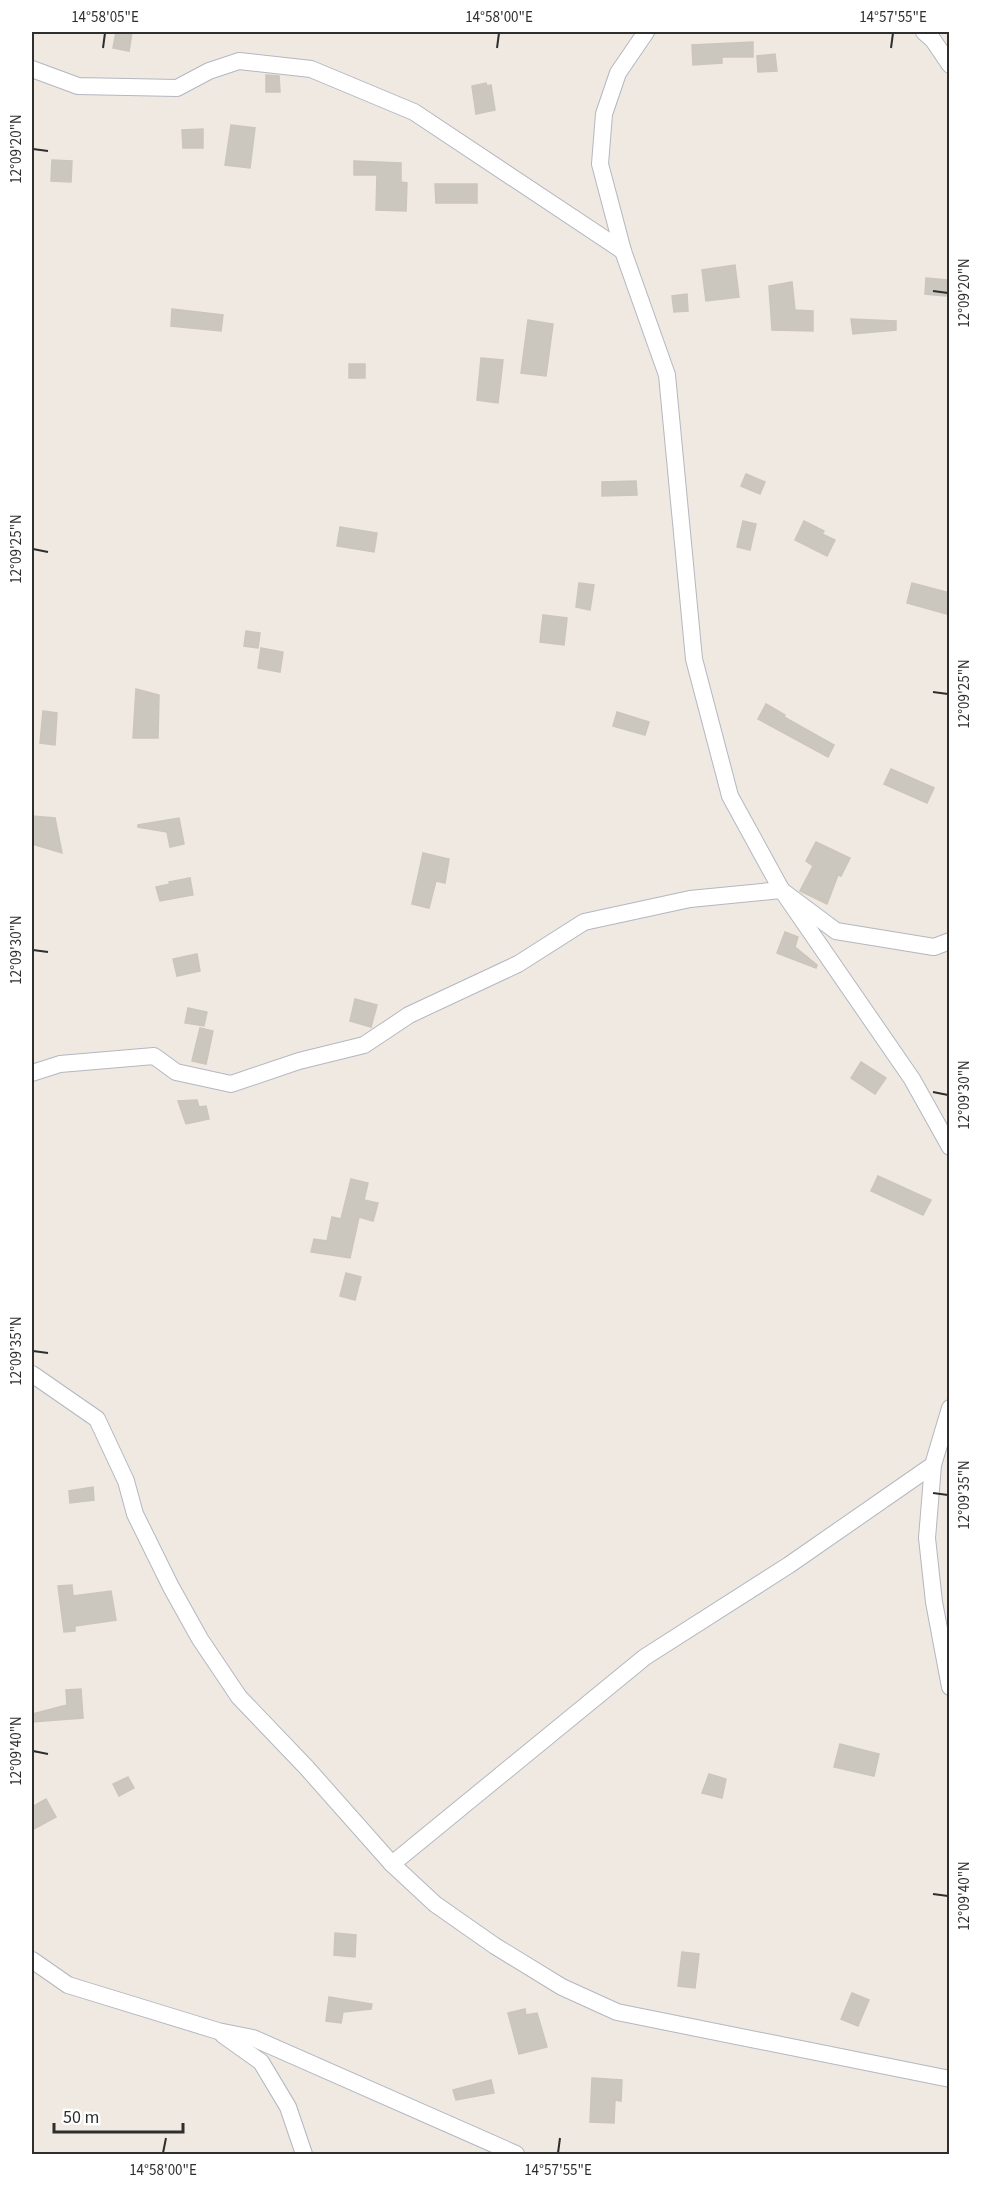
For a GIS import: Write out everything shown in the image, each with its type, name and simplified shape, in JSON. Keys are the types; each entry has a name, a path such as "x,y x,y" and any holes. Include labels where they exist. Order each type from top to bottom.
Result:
{"street":[{"path":"646,32 618,73 604,114 600,164 623,251 667,375 694,659 730,796 781,890 912,1079 950,1147"},
{"path":"924,32 933,40 950,65"},
{"path":"32,69 78,86 177,88 209,71 239,61 311,69 414,112 623,251"},
{"path":"32,1073 60,1064 154,1056 176,1072 231,1084 299,1061 364,1046 409,1015 518,964 584,922 690,899 781,890 836,931 934,947 950,941"},
{"path":"32,1374 97,1419 126,1481 135,1514 200,1639 239,1697 306,1767 393,1864 435,1904 495,1946 562,1987 617,2012 950,2079"},
{"path":"950,1408 933,1465 927,1538 934,1602 950,1687"},
{"path":"393,1864 645,1657 789,1565 933,1465"},
{"path":"32,1960 68,1985 218,2031 253,2038 516,2154"},
{"path":"218,2031 261,2062 288,2107 304,2154"}],"building":[{"path":"116,32 132,32 129,51 113,48"},
{"path":"753,42 753,57 722,57 722,63 693,65 692,45"},
{"path":"775,54 777,71 758,72 757,56"},
{"path":"266,75 279,76 280,92 266,92"},
{"path":"486,83 487,86 491,85 495,110 476,114 472,86"},
{"path":"231,125 255,128 250,168 225,165"},
{"path":"203,129 203,148 183,148 182,130"},
{"path":"52,160 72,161 71,182 51,181"},
{"path":"354,161 401,163 401,182 407,183 406,211 376,210 377,175 354,175"},
{"path":"435,184 477,184 477,203 436,203"},
{"path":"735,265 739,297 706,301 702,270"},
{"path":"926,278 947,280 946,296 925,294"},
{"path":"792,282 795,310 813,311 813,331 772,330 769,286"},
{"path":"687,294 688,311 674,312 672,296"},
{"path":"172,309 223,315 221,331 171,326"},
{"path":"851,319 896,321 896,330 853,334"},
{"path":"528,320 553,324 546,376 521,373"},
{"path":"481,358 503,360 498,403 477,400"},
{"path":"349,364 365,364 365,378 349,378"},
{"path":"746,474 765,482 760,494 741,486"},
{"path":"636,481 637,495 602,496 602,482"},
{"path":"743,521 756,524 750,550 737,547"},
{"path":"804,521 824,531 822,534 835,540 827,556 795,540"},
{"path":"340,527 377,533 374,552 337,546"},
{"path":"579,583 594,585 590,610 576,607"},
{"path":"912,583 950,593 947,614 907,603"},
{"path":"543,615 567,618 564,645 540,642"},
{"path":"246,631 260,633 258,648 244,646"},
{"path":"261,648 283,652 280,672 258,668"},
{"path":"136,689 159,695 158,738 133,738"},
{"path":"766,704 785,715 784,717 834,745 828,757 758,719"},
{"path":"43,711 57,713 55,745 40,743"},
{"path":"617,712 649,722 645,735 613,726"},
{"path":"891,769 934,788 927,803 884,784"},
{"path":"32,816 55,818 62,853 32,844"},
{"path":"179,818 184,844 170,847 167,832 138,827 138,825"},
{"path":"816,842 850,858 841,876 838,875 827,904 800,891 813,866 806,861"},
{"path":"423,853 449,859 445,883 436,881 429,908 412,904"},
{"path":"190,878 193,895 160,901 156,887"},
{"path":"785,932 798,937 795,947 817,965 816,968 777,953"},
{"path":"197,954 200,971 177,976 173,959"},
{"path":"355,999 377,1005 371,1027 350,1021"},
{"path":"188,1008 207,1012 204,1026 185,1023"},
{"path":"200,1028 213,1031 206,1064 192,1061"},
{"path":"861,1062 886,1078 875,1094 851,1078"},
{"path":"197,1100 199,1107 206,1106 209,1119 186,1124 178,1101"},
{"path":"878,1176 931,1200 923,1215 871,1191"},
{"path":"351,1179 368,1183 364,1200 378,1203 373,1221 359,1217 350,1258 311,1252 314,1239 327,1241 332,1217 341,1219"},
{"path":"346,1273 361,1277 355,1300 340,1296"},
{"path":"93,1487 94,1500 70,1503 69,1491"},
{"path":"72,1585 73,1596 111,1591 116,1620 75,1626 75,1631 64,1632 58,1586"},
{"path":"81,1689 83,1718 32,1722 32,1714 67,1705 66,1690"},
{"path":"840,1744 879,1754 874,1776 834,1767"},
{"path":"709,1774 726,1779 722,1798 702,1793"},
{"path":"128,1777 134,1788 119,1796 113,1784"},
{"path":"46,1799 56,1817 32,1830 32,1807"},
{"path":"335,1933 356,1935 355,1957 334,1955"},
{"path":"682,1952 699,1954 695,1988 678,1986"},
{"path":"852,1993 869,2000 858,2026 841,2019"},
{"path":"329,1997 372,2004 371,2009 343,2012 341,2023 326,2021"},
{"path":"525,2009 526,2015 537,2013 547,2047 519,2054 508,2013"},
{"path":"592,2078 622,2080 621,2101 615,2100 614,2123 590,2122"},
{"path":"491,2080 494,2093 456,2100 453,2090"}]}
